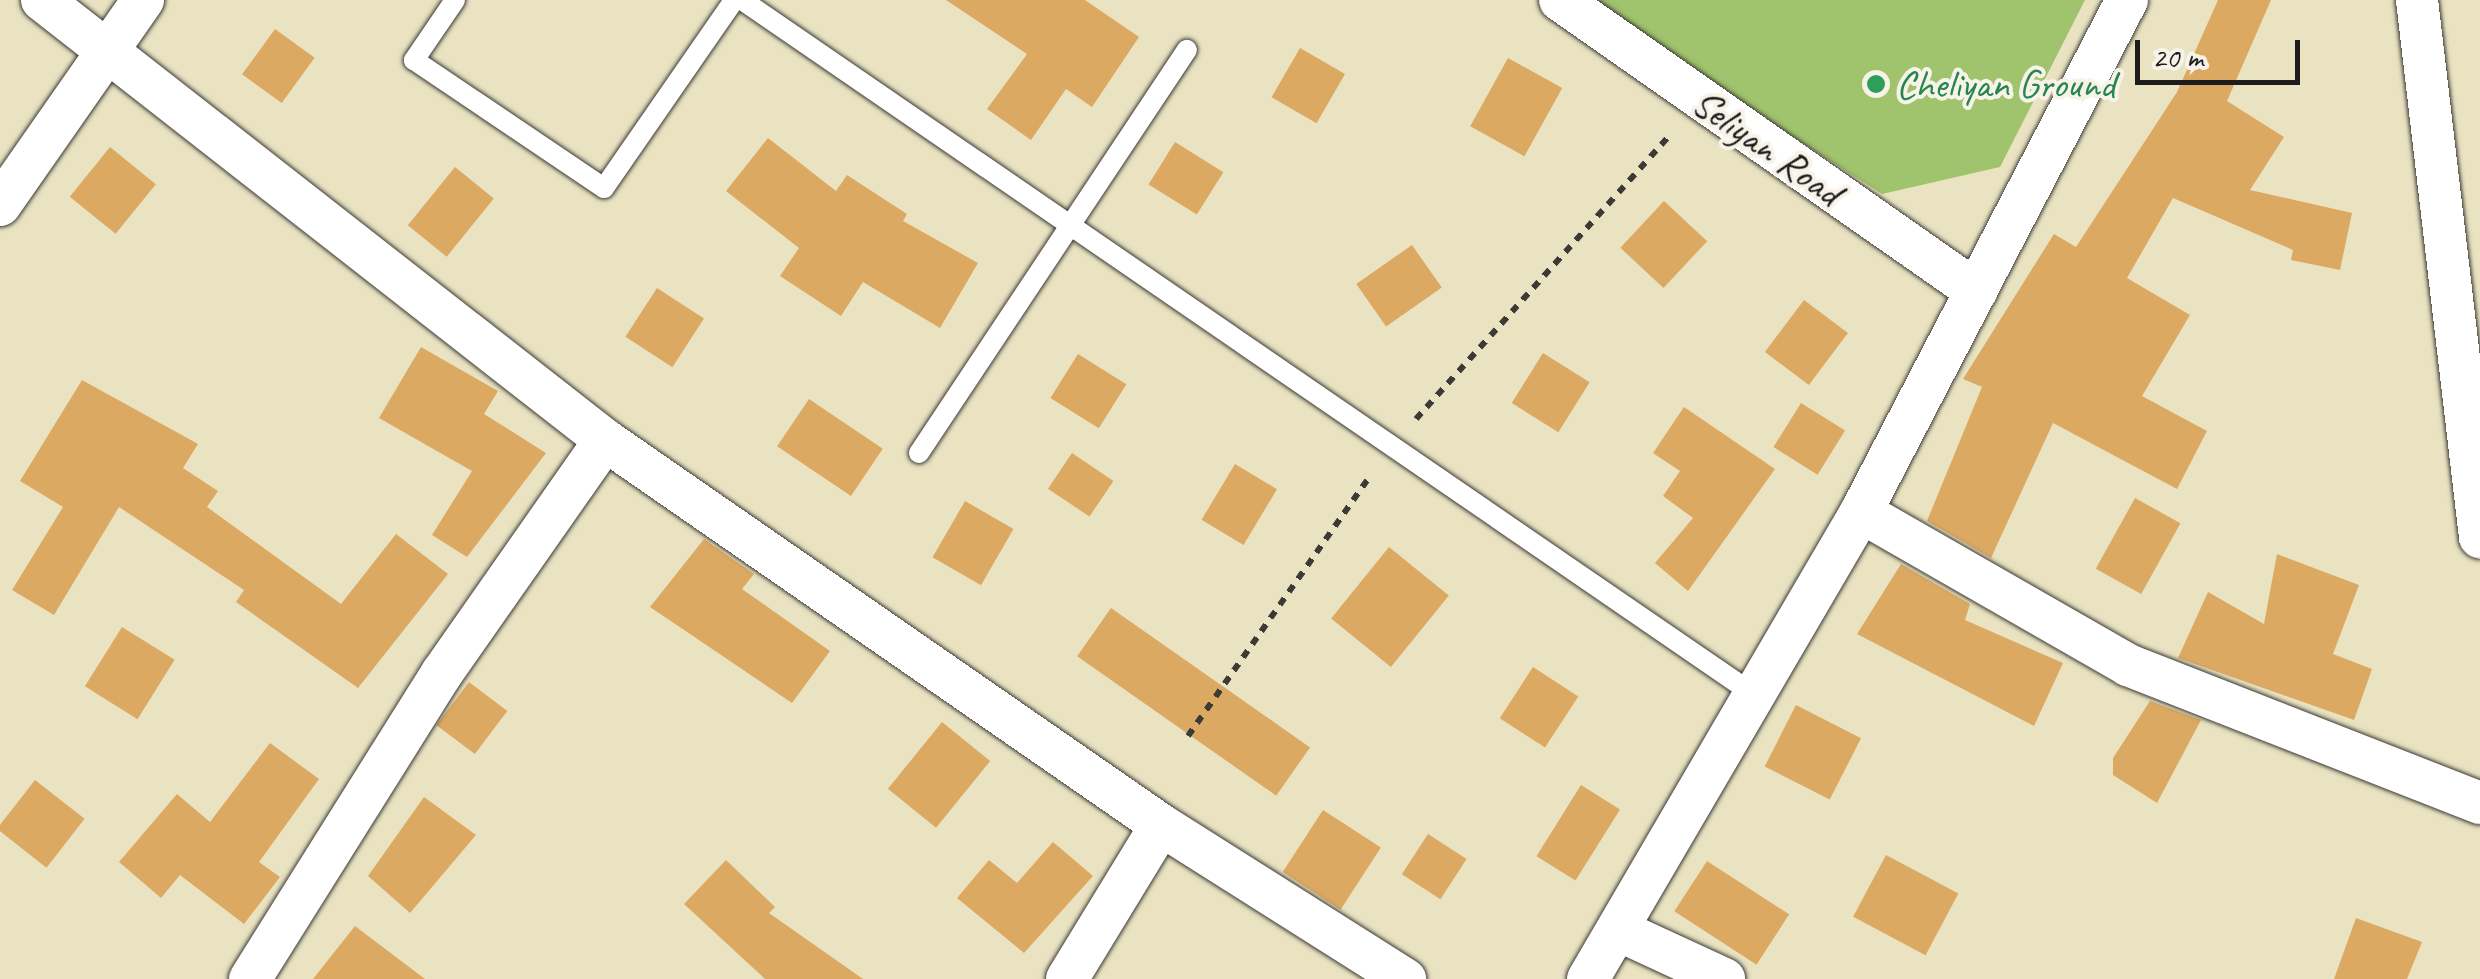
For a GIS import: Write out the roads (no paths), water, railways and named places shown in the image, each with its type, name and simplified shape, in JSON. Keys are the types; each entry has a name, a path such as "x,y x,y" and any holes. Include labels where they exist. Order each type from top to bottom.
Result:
{"street":[{"path":"42,0 606,440 1161,825 1405,979"},
{"path":"0,205 143,0"},
{"name":"Seliyan Road","path":"1560,0 1700,102 1976,291"},
{"path":"1588,979 1752,692 1861,512 2127,0"},
{"path":"2418,0 2480,536"},
{"path":"250,979 442,673 606,440"},
{"path":"1861,512 2128,665 2480,803"},
{"path":"1067,979 1161,825"},
{"path":"1618,930 1724,979"}],"lane":[{"path":"455,0 414,60 604,188 734,0"},
{"path":"742,0 1390,448 1752,692"},
{"path":"919,453 1075,228 1187,50"}],"place":[{"name":"Cheliyan Ground","path":"1876,84"}]}
